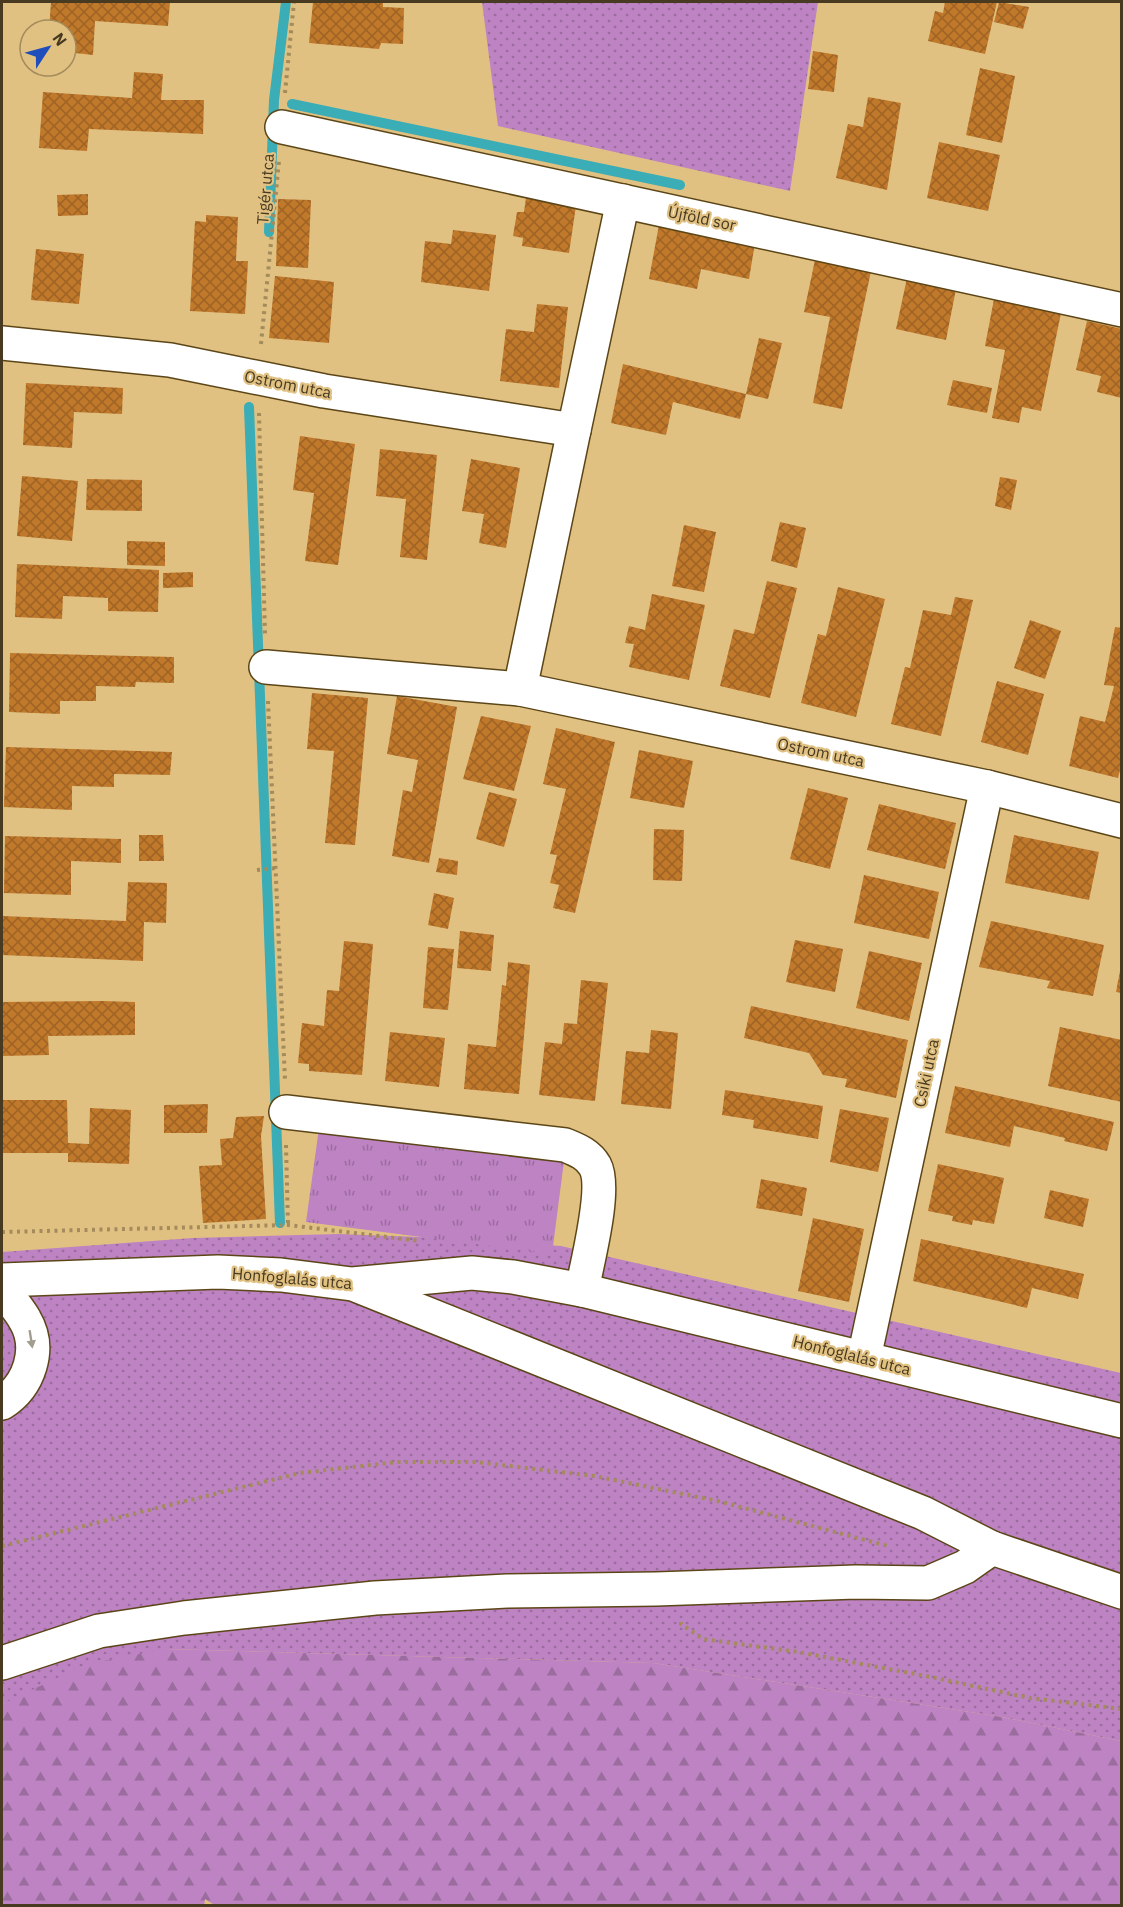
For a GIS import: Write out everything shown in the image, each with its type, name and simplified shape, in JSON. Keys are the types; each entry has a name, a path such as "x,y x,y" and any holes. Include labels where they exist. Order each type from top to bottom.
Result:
{"street":[{"name":"Újföld sor","path":"282,127 1122,310"},
{"path":"520,688 623,201"},
{"name":"Ostrom utca","path":"2,343 170,360 324,391 574,430"},
{"name":"Ostrom utca","path":"266,667 520,688 987,787 1122,821"},
{"name":"Csiki utca","path":"864,1358 987,787"},
{"path":"286,1112 565,1145 584,1154 596,1168 600,1187 582,1290"},
{"name":"Honfoglalás utca","path":"2,1280 218,1272 281,1275 352,1284 472,1273 513,1277 582,1290 1122,1421"},
{"path":"352,1284 923,1513 992,1548 1122,1592"},
{"path":"2,1289 26,1321 33,1347 32,1360 23,1383 2,1403"},
{"path":"2,1663 99,1631 194,1617 375,1599 485,1592 856,1582 928,1583 965,1567 992,1548"}],"path":[{"name":"Tigér utca","path":"288,1225 286,1112 266,667 257,378 274,228 294,2"},
{"path":"257,870 276,868"},
{"path":"2,1232 288,1225 426,1242"},
{"path":"2,1546 300,1473 397,1462 476,1462 594,1476 718,1501 889,1546"},
{"path":"682,1588 681,1624 703,1639 798,1652 1030,1698 1122,1709"}],"green space":[{"path":"482,2 818,2 790,191 498,126"},
{"path":"319,1128 564,1161 552,1254 306,1222"},
{"path":"338,1234 447,1238 561,1246 1121,1373 1121,1741 1002,1717 653,1663 166,1649 2,1704 2,1252 193,1238"},
{"path":"166,1649 653,1663 1002,1717 1121,1741 1121,1905 216,1906 205,1899 204,1906 2,1905 2,1704 87,1664"}],"building":[{"path":"51,2 170,2 168,26 95,21 93,55 78,53 78,18 50,18"},
{"path":"313,2 383,2 383,7 404,8 403,44 381,43 379,49 309,43"},
{"path":"945,2 997,2 985,54 928,41 935,11 943,13"},
{"path":"999,2 1029,7 1023,29 994,22"},
{"path":"813,51 838,55 834,92 808,89"},
{"path":"980,68 1015,76 1002,143 966,135"},
{"path":"134,72 163,74 161,100 204,100 203,134 89,129 87,151 39,148 43,92 132,98"},
{"path":"868,97 901,103 887,190 836,178 848,124 863,127"},
{"path":"939,142 1000,155 988,211 927,198"},
{"path":"527,191 577,199 569,253 522,246 523,238 513,236 517,212 524,212"},
{"path":"88,194 88,215 58,216 57,195"},
{"path":"278,199 311,200 308,268 276,266"},
{"path":"206,215 238,217 236,261 248,261 245,314 190,311 195,221 206,222"},
{"path":"659,225 755,243 749,279 701,269 697,289 649,279"},
{"path":"453,230 496,235 489,291 421,282 425,241 451,244"},
{"path":"36,249 84,254 79,304 31,300"},
{"path":"815,260 871,271 842,409 813,403 830,317 804,312"},
{"path":"275,276 334,282 329,343 269,338"},
{"path":"907,278 956,289 946,340 896,329"},
{"path":"994,299 1061,313 1041,411 1022,407 1019,423 992,418 1005,350 985,346"},
{"path":"537,304 568,307 559,388 500,381 506,329 534,332"},
{"path":"1087,321 1122,329 1122,398 1097,392 1101,376 1076,370"},
{"path":"759,338 782,343 768,399 746,394"},
{"path":"623,364 746,394 740,419 673,402 666,435 611,423"},
{"path":"953,380 992,388 987,413 947,405"},
{"path":"26,383 123,388 122,414 74,412 72,448 23,445"},
{"path":"300,436 355,444 338,565 305,561 314,493 293,490"},
{"path":"380,449 437,455 427,560 400,557 406,499 376,496"},
{"path":"471,459 520,468 506,548 479,543 484,514 462,511"},
{"path":"22,476 78,481 72,541 17,536"},
{"path":"1000,477 1017,480 1011,510 995,506"},
{"path":"87,479 142,480 142,511 86,510"},
{"path":"780,522 806,528 797,568 771,561"},
{"path":"684,525 716,532 704,592 672,586"},
{"path":"127,541 165,542 165,566 127,565"},
{"path":"17,564 159,570 158,612 108,611 108,598 63,596 62,619 15,617"},
{"path":"193,572 193,587 163,588 163,573"},
{"path":"767,581 797,588 770,698 720,686 734,629 754,634"},
{"path":"838,587 885,599 856,717 801,703 818,634 826,636"},
{"path":"652,594 705,605 689,680 629,667 634,644 625,643 629,626 645,630"},
{"path":"955,597 973,600 941,736 891,724 905,667 910,668 923,610 951,615"},
{"path":"1030,620 1061,631 1045,679 1014,668"},
{"path":"1115,627 1122,628 1122,762 1118,778 1069,766 1080,716 1105,722 1114,686 1104,685"},
{"path":"10,653 174,657 174,683 136,682 135,687 96,686 96,701 60,701 60,714 9,712"},
{"path":"997,681 1044,694 1028,755 981,742"},
{"path":"312,693 368,698 355,845 325,843 334,751 307,749"},
{"path":"397,696 457,707 429,863 392,856 403,790 412,792 418,760 387,754"},
{"path":"481,716 531,726 514,791 463,779"},
{"path":"556,728 615,742 575,913 553,908 559,885 550,883 557,855 550,854 566,789 543,784"},
{"path":"6,747 172,752 170,775 114,774 114,787 72,786 72,810 4,807"},
{"path":"639,750 693,761 684,808 630,798"},
{"path":"808,788 848,798 830,869 790,859"},
{"path":"489,792 517,799 504,847 476,839"},
{"path":"879,804 956,823 945,869 867,850"},
{"path":"654,829 684,830 682,881 653,880"},
{"path":"139,835 163,835 164,861 139,861"},
{"path":"1014,835 1099,852 1089,900 1005,883"},
{"path":"5,836 121,839 121,863 71,861 71,895 4,893"},
{"path":"439,858 458,861 457,875 436,872"},
{"path":"864,875 939,892 929,939 854,923"},
{"path":"128,882 167,883 166,923 144,922 143,961 2,955 2,916 126,921"},
{"path":"434,893 454,898 448,929 428,925"},
{"path":"991,921 1104,945 1093,996 1047,988 1050,981 979,967"},
{"path":"460,931 494,935 491,971 457,968"},
{"path":"795,940 843,949 835,992 786,982"},
{"path":"344,941 373,944 362,1075 309,1071 309,1064 298,1063 302,1023 324,1026 327,990 339,991"},
{"path":"428,947 454,949 448,1010 423,1008"},
{"path":"869,951 922,963 909,1021 856,1008"},
{"path":"508,962 530,965 519,1094 464,1089 468,1044 496,1047 502,985 506,986"},
{"path":"1120,971 1122,971 1122,993 1116,992"},
{"path":"581,980 608,983 595,1101 539,1095 545,1042 562,1044 564,1023 577,1024"},
{"path":"2,1002 135,1002 135,1035 48,1036 49,1055 2,1056"},
{"path":"751,1006 908,1040 896,1098 845,1087 847,1079 823,1075 809,1053 744,1038"},
{"path":"1060,1027 1122,1040 1122,1102 1048,1086"},
{"path":"651,1030 678,1033 671,1109 621,1104 626,1051 649,1053"},
{"path":"390,1032 445,1038 439,1087 385,1081"},
{"path":"955,1086 1114,1122 1107,1151 1014,1126 1010,1147 945,1133"},
{"path":"725,1090 823,1106 818,1139 753,1128 754,1120 722,1115"},
{"path":"2,1100 67,1100 68,1143 89,1144 90,1108 131,1110 129,1164 68,1162 68,1153 2,1153"},
{"path":"208,1104 207,1133 164,1133 164,1105"},
{"path":"840,1109 889,1118 878,1172 830,1162"},
{"path":"264,1116 261,1136 266,1219 203,1223 199,1166 222,1165 220,1139 233,1138 236,1117"},
{"path":"938,1164 1004,1178 994,1224 973,1220 972,1225 952,1221 953,1216 928,1211"},
{"path":"761,1179 807,1188 802,1216 756,1208"},
{"path":"1050,1190 1089,1199 1083,1227 1044,1218"},
{"path":"813,1218 864,1229 849,1302 798,1291"},
{"path":"921,1239 1084,1274 1078,1299 1032,1288 1027,1308 913,1281"}],"waterway":[{"path":"269,232 274,100 286,2"},
{"path":"292,104 680,185"},
{"path":"249,407 280,1223"}]}
